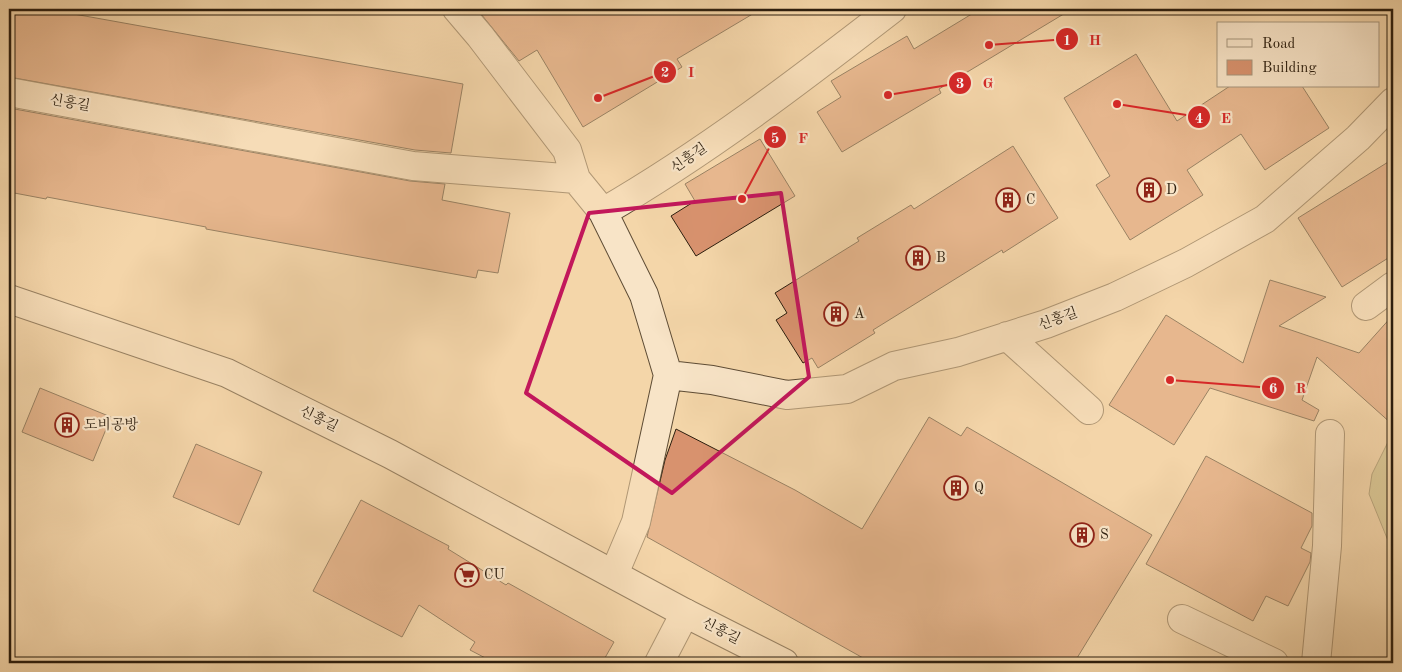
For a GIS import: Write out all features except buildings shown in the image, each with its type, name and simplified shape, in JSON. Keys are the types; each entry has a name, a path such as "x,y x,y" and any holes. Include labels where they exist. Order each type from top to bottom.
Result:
{"street":[{"path":"456,9 486,44 567,150 576,179 603,212 644,295 668,375 636,522 614,574"},
{"name":"신흥길","path":"603,212 660,179 815,69 892,9"},
{"name":"신흥길","path":"9,92 412,166 576,179"},
{"name":"신흥길","path":"668,375 712,380 788,395 847,389 894,366 958,352 1115,297 1186,263 1264,218 1358,138 1393,102"},
{"path":"1366,306 1393,286"},
{"name":"신흥길","path":"9,299 227,373 390,454 685,613 784,663"},
{"path":"1007,336 1090,410"},
{"path":"1316,663 1326,546 1330,434"},
{"name":"신흥길","path":"659,663 685,613"},
{"path":"1182,619 1274,663"}],"highlighted area":[{"path":"781,193 809,377 672,493 526,393 589,213"}],"shaded area":[{"path":"1391,436 1393,436 1393,593 1389,543 1369,494 1372,474"}],"place":[{"name":"H","path":"989,45"},
{"name":"G","path":"888,95"},
{"name":"I","path":"598,98"},
{"name":"E","path":"1117,104"},
{"name":"D","path":"1149,190"},
{"name":"F","path":"742,199"},
{"name":"C","path":"1008,200"},
{"name":"B","path":"918,258"},
{"name":"A","path":"836,314"},
{"name":"R","path":"1170,380"},
{"name":"도비공방","path":"67,425"},
{"name":"Q","path":"956,488"},
{"name":"S","path":"1082,535"},
{"name":"CU","path":"467,575"}]}
